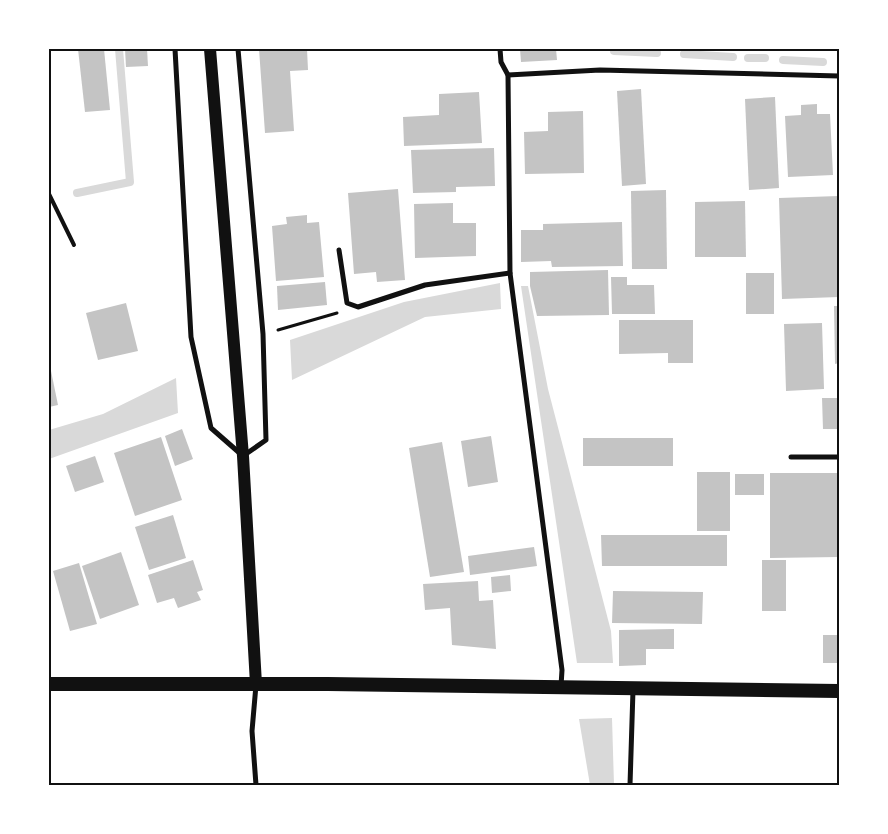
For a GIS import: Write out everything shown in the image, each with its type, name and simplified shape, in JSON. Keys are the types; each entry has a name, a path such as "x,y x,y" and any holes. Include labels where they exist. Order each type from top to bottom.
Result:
{"highway":[{"path":"49,684 256,684 839,691"}],"main road":[{"path":"210,49 243,456 256,684"}],"street":[{"path":"175,49 191,337 211,428 243,456 266,440 263,334 238,49"},
{"path":"500,49 501,62 508,75 510,273 562,670 561,688"},
{"path":"508,75 600,70 839,76"},
{"path":"339,250 347,303 358,307 425,286 510,273"},
{"path":"791,457 839,457"},
{"path":"256,684 252,731 256,785"},
{"path":"630,785 633,690"}],"lane":[{"path":"49,194 74,245"}],"path":[{"path":"263,334 358,307"}],"shaded area":[{"path":"500,283 501,309 425,317 292,380 290,340 404,302"},
{"path":"521,286 528,286 548,389 611,631 613,663 577,663"},
{"path":"176,378 178,413 49,459 49,430 103,414"},
{"path":"612,718 614,785 590,785 579,719"}],"building":[{"path":"78,49 104,49 110,110 85,112"},
{"path":"125,49 147,49 148,66 126,67"},
{"path":"259,49 307,49 308,70 290,71 294,131 265,133"},
{"path":"520,49 556,49 557,60 521,62"},
{"path":"641,89 646,184 622,186 617,91"},
{"path":"479,92 482,143 404,146 403,117 439,115 439,94"},
{"path":"775,97 779,188 749,190 745,99"},
{"path":"817,104 817,114 830,114 833,175 788,177 785,116 801,115 801,105"},
{"path":"583,111 584,173 525,174 524,132 548,131 548,112"},
{"path":"494,148 495,186 456,187 456,192 413,193 411,150"},
{"path":"398,189 405,280 377,282 376,272 354,274 348,193"},
{"path":"666,190 667,269 632,269 631,191"},
{"path":"839,196 839,297 782,299 779,198"},
{"path":"745,201 746,257 695,257 695,202"},
{"path":"453,203 453,223 476,223 476,256 415,258 414,204"},
{"path":"307,215 307,223 319,222 324,277 276,281 272,226 287,224 286,217"},
{"path":"622,222 623,266 552,267 551,261 521,262 521,230 543,230 543,224"},
{"path":"608,270 609,315 537,316 530,286 530,272"},
{"path":"746,273 774,273 774,314 746,314"},
{"path":"611,277 627,277 627,285 654,285 655,314 612,314"},
{"path":"325,282 327,305 278,310 277,286"},
{"path":"126,303 138,351 98,360 86,313"},
{"path":"834,306 839,306 839,363 835,364"},
{"path":"619,320 693,320 693,363 668,363 668,353 619,354"},
{"path":"822,323 824,389 786,391 784,324"},
{"path":"49,367 58,405 49,407"},
{"path":"822,398 839,398 839,429 823,429"},
{"path":"182,429 193,459 175,466 165,436"},
{"path":"491,436 498,482 468,487 461,441"},
{"path":"161,437 182,500 135,516 114,453"},
{"path":"583,438 673,438 673,466 583,466"},
{"path":"442,442 464,572 430,577 409,448"},
{"path":"95,456 104,482 75,492 66,466"},
{"path":"697,472 730,472 730,531 697,531"},
{"path":"770,473 839,473 839,557 770,558"},
{"path":"735,474 764,474 764,495 735,495"},
{"path":"173,515 186,558 149,570 135,527"},
{"path":"601,535 727,535 727,566 602,566"},
{"path":"534,547 537,566 470,575 468,556"},
{"path":"121,552 139,605 100,619 82,566"},
{"path":"193,560 203,590 197,592 201,600 178,608 174,598 157,603 148,575"},
{"path":"762,560 786,560 786,611 762,611"},
{"path":"79,563 97,624 70,631 53,571"},
{"path":"510,575 511,591 492,593 491,577"},
{"path":"478,581 479,601 493,600 496,649 452,645 450,608 425,610 423,584"},
{"path":"613,591 703,592 702,624 612,623"},
{"path":"674,629 674,649 646,649 646,665 619,666 619,630"},
{"path":"823,635 839,635 839,663 823,663"}],"waterway":[{"path":"77,193 130,182 119,49"},
{"path":"614,51 657,53"},
{"path":"684,54 733,57"},
{"path":"748,58 765,58"},
{"path":"783,60 823,62"}]}
